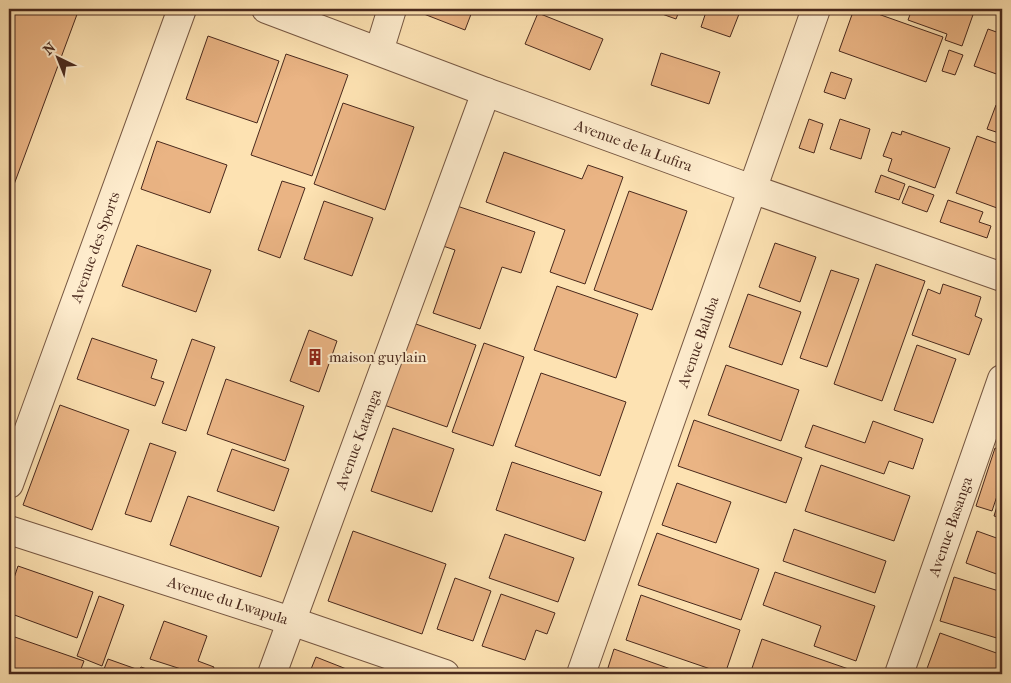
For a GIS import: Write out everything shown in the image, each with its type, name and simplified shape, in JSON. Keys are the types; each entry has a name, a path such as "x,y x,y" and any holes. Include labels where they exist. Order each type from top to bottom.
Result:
{"street":[{"name":"Avenue des Sports","path":"9,484 182,9"},
{"name":"Avenue de la Lufira","path":"266,9 752,189 1002,277"},
{"path":"379,51 392,9"},
{"name":"Avenue Baluba","path":"581,674 816,9"},
{"name":"Avenue Katanga","path":"272,674 486,92"},
{"name":"Avenue Basanga","path":"899,674 1002,380"},
{"name":"Avenue du Lwapula","path":"9,530 291,621 445,674"}],"building":[{"path":"9,9 79,9 9,198"},
{"path":"411,9 473,9 465,30"},
{"path":"648,9 680,9 676,19"},
{"path":"707,9 741,9 730,37 701,27"},
{"path":"854,9 864,9 943,37 926,82 839,51"},
{"path":"888,9 906,9 904,14"},
{"path":"912,9 975,9 962,46 945,40 947,34 908,20"},
{"path":"538,13 603,39 590,70 525,44"},
{"path":"988,29 1002,34 1002,76 974,66"},
{"path":"208,36 279,61 257,123 186,99"},
{"path":"949,50 963,55 955,75 942,71"},
{"path":"661,53 720,72 709,104 651,85"},
{"path":"286,54 348,75 312,176 251,155"},
{"path":"831,72 852,79 845,99 824,92"},
{"path":"343,103 414,127 385,210 314,184"},
{"path":"996,105 1002,107 1002,134 987,129"},
{"path":"809,119 823,124 814,153 799,148"},
{"path":"840,119 870,129 861,159 830,149"},
{"path":"902,131 950,148 935,188 888,171 892,159 883,156 892,132 901,135"},
{"path":"977,136 1002,145 1002,194 997,208 956,193"},
{"path":"157,141 227,165 210,213 141,189"},
{"path":"504,152 582,179 588,165 623,177 585,284 550,272 565,230 486,202"},
{"path":"881,175 905,184 899,200 875,192"},
{"path":"282,181 305,188 280,258 258,250"},
{"path":"909,186 934,195 927,212 902,203"},
{"path":"629,191 687,211 652,310 594,290"},
{"path":"948,200 983,212 979,222 991,226 987,238 940,222"},
{"path":"324,201 373,218 352,276 304,259"},
{"path":"457,206 535,232 521,273 502,267 480,329 433,313 455,250 443,246"},
{"path":"775,243 816,257 800,302 759,287"},
{"path":"137,245 211,270 196,312 122,286"},
{"path":"876,264 925,281 882,401 834,384"},
{"path":"831,270 859,279 827,367 800,358"},
{"path":"943,284 981,297 975,316 982,319 969,355 912,335 928,289 940,294"},
{"path":"557,286 638,314 616,378 534,350"},
{"path":"748,294 801,312 782,365 729,347"},
{"path":"413,323 476,345 447,427 384,405"},
{"name":"maison guylain","path":"309,330 337,341 319,392 290,381"},
{"path":"92,338 157,360 151,378 164,382 155,406 77,379"},
{"path":"192,339 215,347 186,431 162,423"},
{"path":"484,343 524,357 493,446 452,432"},
{"path":"917,345 956,359 933,423 894,410"},
{"path":"726,365 799,390 781,441 708,415"},
{"path":"541,373 626,402 600,476 515,446"},
{"path":"226,379 304,406 285,461 207,434"},
{"path":"60,405 129,430 92,530 23,505"},
{"path":"694,420 802,458 786,503 678,466"},
{"path":"873,421 923,439 913,469 889,461 884,474 805,447 813,425 865,443"},
{"path":"393,428 454,449 432,512 371,491"},
{"path":"150,443 176,452 151,522 125,514"},
{"path":"995,448 1002,450 1002,481 992,511 976,506"},
{"path":"232,449 289,469 274,511 217,491"},
{"path":"512,462 602,492 585,541 496,510"},
{"path":"821,465 910,496 894,541 805,511"},
{"path":"677,483 731,502 716,543 662,525"},
{"path":"1002,490 1002,518 994,516"},
{"path":"188,496 279,527 261,577 170,545"},
{"path":"794,529 886,561 875,593 783,561"},
{"path":"353,531 446,564 422,634 328,601"},
{"path":"977,531 1002,540 1002,576 966,563"},
{"path":"657,533 759,569 741,620 638,585"},
{"path":"505,534 574,558 558,602 489,578"},
{"path":"18,566 93,592 77,638 9,613 9,593"},
{"path":"775,572 875,606 856,661 814,646 821,626 763,605"},
{"path":"954,577 1002,592 1002,633 1000,639 940,621"},
{"path":"455,578 491,591 473,641 437,629"},
{"path":"501,594 555,613 547,634 536,630 525,660 482,646"},
{"path":"641,595 740,630 725,674 626,640"},
{"path":"99,596 124,605 102,666 77,656"},
{"path":"164,621 207,636 198,661 214,667 211,674 179,674 181,669 150,659"},
{"path":"940,633 1002,655 1002,674 925,674"},
{"path":"9,635 84,661 79,674 9,674"},
{"path":"762,639 860,673 860,674 750,674"},
{"path":"614,649 682,673 682,674 606,674"},
{"path":"316,657 359,674 309,674"},
{"path":"108,659 139,670 141,667 161,674 102,674"}],"place":[{"name":"maison guylain","path":"315,357"}]}
